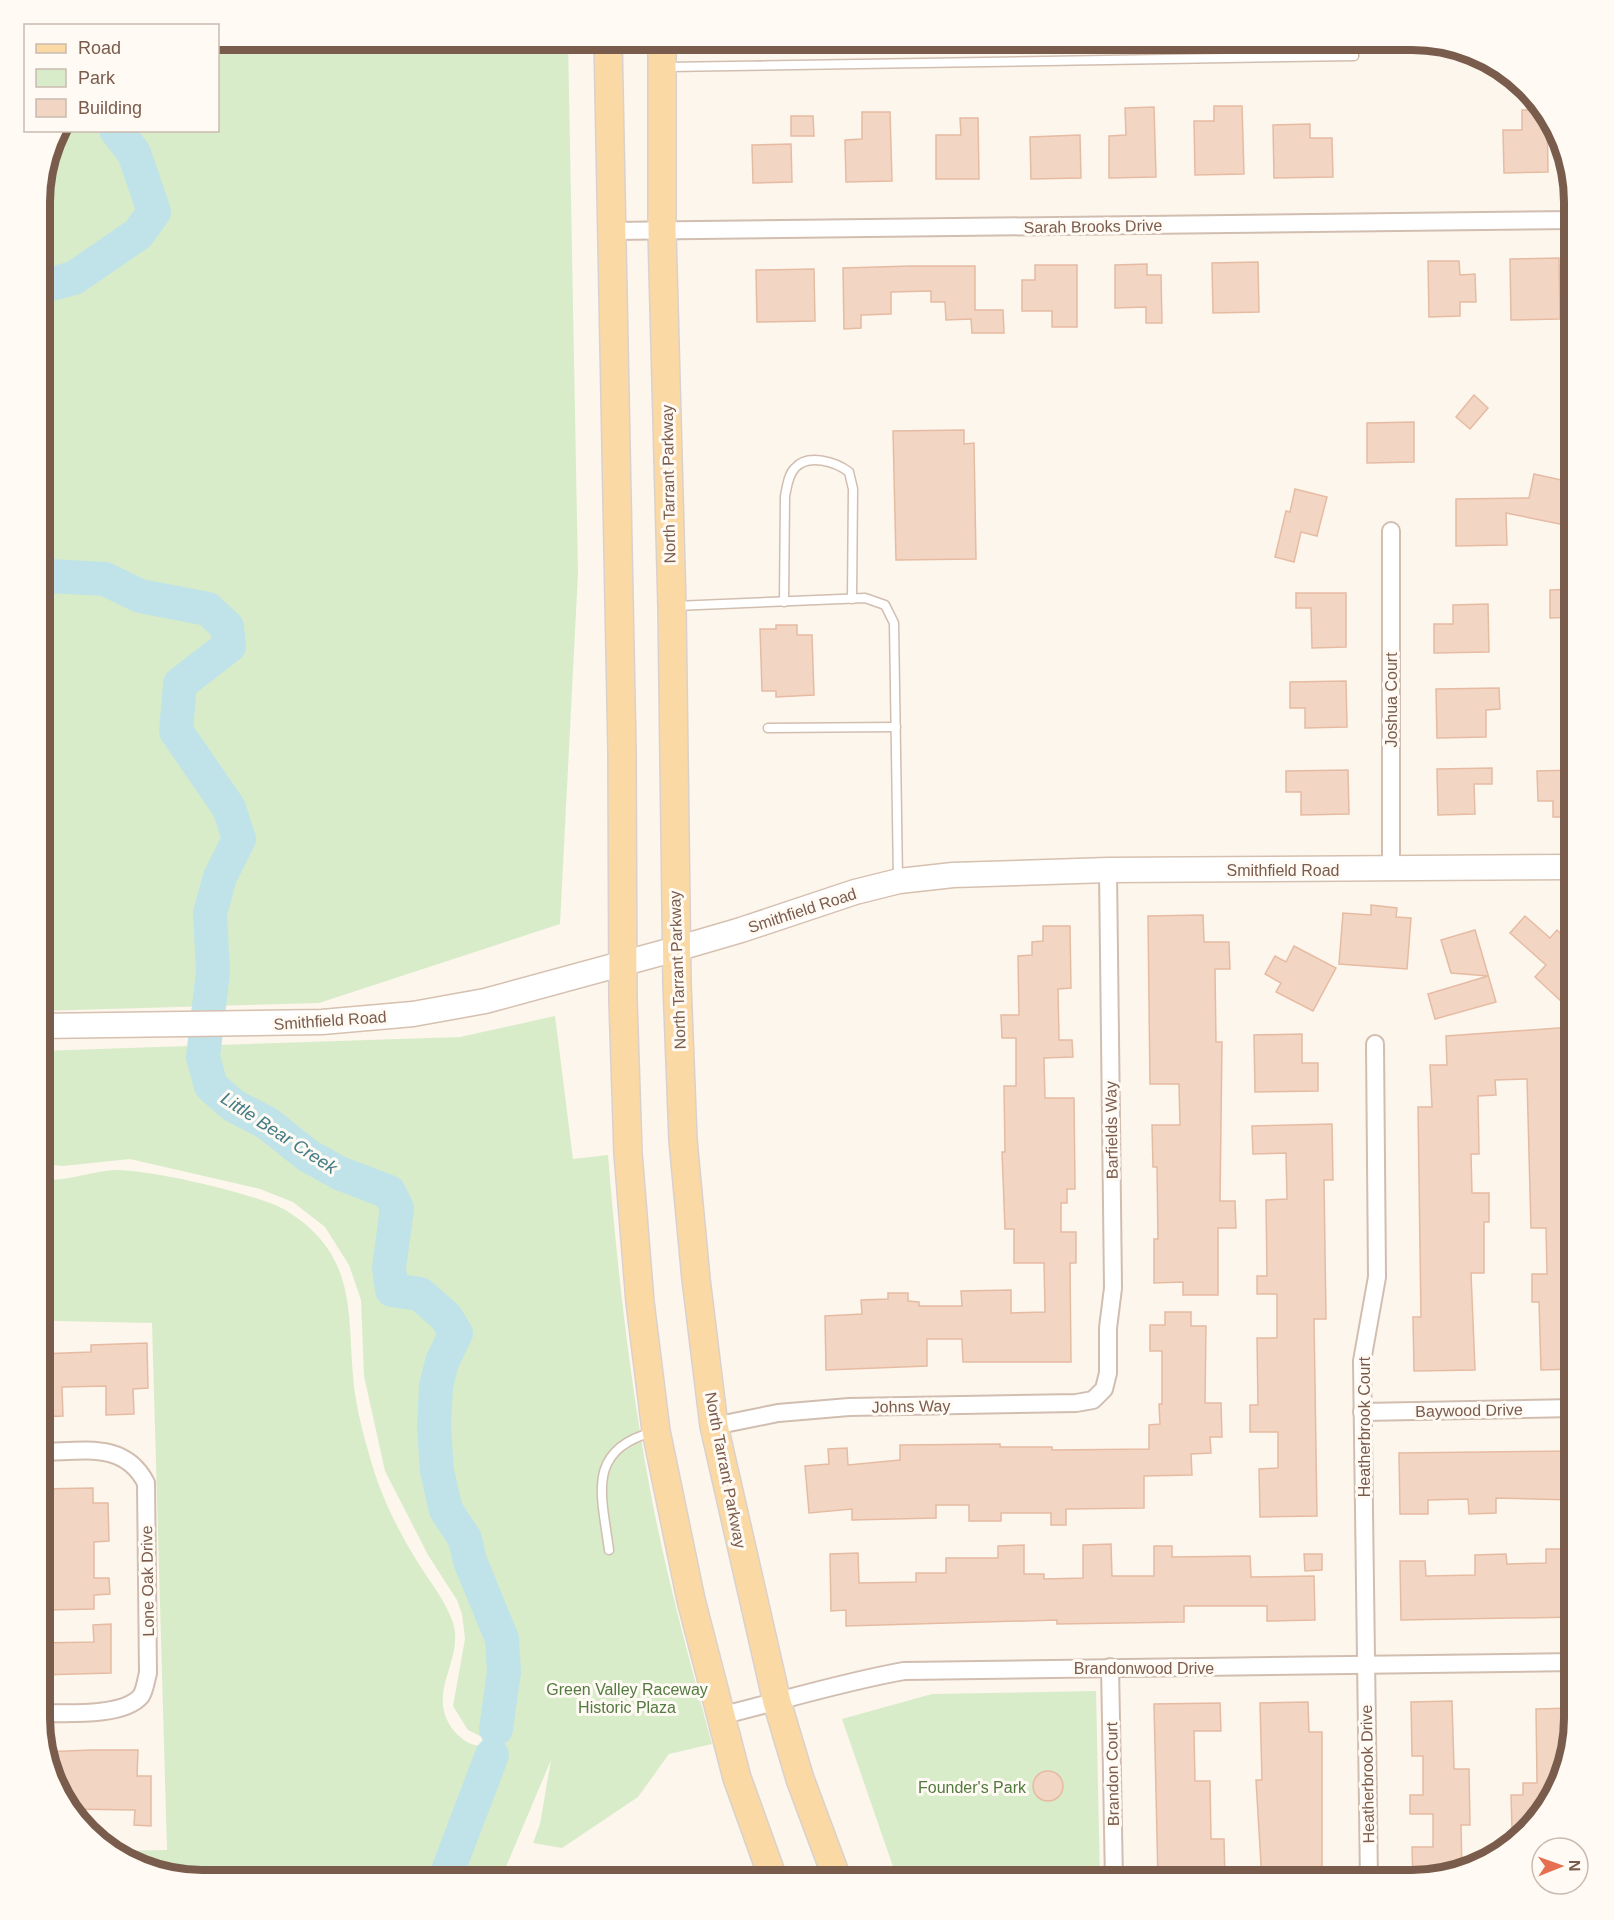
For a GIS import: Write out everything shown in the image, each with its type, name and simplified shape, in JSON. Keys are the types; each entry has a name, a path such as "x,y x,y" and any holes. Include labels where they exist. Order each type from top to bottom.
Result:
{"main road":[{"path":"608,50 622,752 622,963 628,1153 642,1323 656,1431 691,1600 737,1778 770,1870"},
{"name":"North Tarrant Parkway","path":"662,50 662,231 672,607 676,949 683,1140 696,1279 714,1426 777,1702 800,1779 834,1870"},
{"name":"Smithfield Road","path":"50,1026 209,1026 322,1022 413,1014 484,1000 676,949 898,881 952,875 1108,870 1564,867"}],"street":[{"name":"Sarah Brooks Drive","path":"611,231 1564,220"},
{"name":"Joshua Court","path":"1391,531 1391,869"},
{"name":"Barfields Way","path":"1104,1389 1108,1373 1107,1328 1113,1288 1108,870"},
{"name":"Heatherbrook Court","path":"1366,1666 1362,1361 1377,1277 1375,1044"},
{"name":"Johns Way","path":"714,1426 778,1413 849,1407 1076,1403 1093,1400 1104,1389"},
{"name":"Baywood Drive","path":"1362,1412 1564,1408"},
{"name":"Lone Oak Drive","path":"50,1452 119,1454 139,1469 146,1483 148,1673 143,1694 133,1703 120,1708 50,1713"},
{"name":"Brandonwood Drive","path":"720,1716 777,1702 842,1682 904,1671 1564,1662"},
{"name":"Heatherbrook Drive","path":"1366,1666 1369,1870"},
{"name":"Brandon Court","path":"1110,1667 1114,1870"}],"lane":[{"path":"662,68 1354,56 1354,50"},
{"path":"784,602 785,496 788,481 795,467 805,462 822,461 838,464 849,472 852,489 852,599"},
{"path":"672,607 865,598 885,606 894,623 898,881"},
{"path":"768,728 896,728"},
{"path":"609,1550 600,1481 605,1463 620,1446 635,1436 656,1431"}],"green space":[{"path":"219,50 568,50 578,573 560,924 319,1003 50,1011 50,191 55,162 66,132 219,132"},
{"name":"Green Valley Raceway Historic Plaza","path":"555,1016 573,1159 608,1155 624,1320 649,1484 670,1582 712,1744 669,1754 638,1797 562,1848 533,1843 540,1824 551,1760 505,1870 201,1870 171,1868 152,1862 127,1851 167,1850 152,1323 55,1321 50,1317 50,1180 115,1170 152,1174 229,1190 273,1204 287,1211 312,1230 329,1251 340,1272 346,1295 356,1400 373,1468 395,1522 442,1599 453,1623 454,1651 443,1691 446,1718 455,1732 467,1742 482,1746 482,1737 468,1730 453,1706 465,1639 462,1614 457,1600 428,1555 385,1471 364,1376 361,1300 349,1265 325,1227 293,1202 260,1189 130,1159 63,1166 50,1165 50,1051 460,1037"},
{"name":"Founder's Park","path":"1096,1691 1100,1870 894,1870 842,1719 932,1694"}],"building":[{"path":"1214,106 1242,106 1244,174 1195,175 1194,121 1214,121"},
{"path":"1154,107 1156,177 1109,178 1109,136 1126,135 1125,108"},
{"path":"1522,110 1534,110 1547,132 1548,172 1504,173 1503,130 1522,130"},
{"path":"862,112 890,112 892,181 846,182 845,140 862,139"},
{"path":"791,116 813,116 814,136 791,136"},
{"path":"960,118 978,118 979,179 936,179 936,135 961,135"},
{"path":"1310,124 1310,138 1332,138 1333,177 1274,178 1273,125"},
{"path":"1080,135 1081,178 1031,179 1030,137"},
{"path":"791,144 792,182 753,183 752,145"},
{"path":"1559,258 1560,319 1511,320 1510,259"},
{"path":"1428,261 1459,261 1460,275 1475,274 1476,302 1460,302 1460,316 1429,317"},
{"path":"1258,262 1259,312 1213,313 1212,263"},
{"path":"1147,264 1147,275 1161,275 1162,323 1146,323 1146,307 1115,308 1115,265"},
{"path":"1035,265 1077,265 1077,327 1052,327 1052,311 1022,311 1022,280 1035,280"},
{"path":"975,266 975,310 1003,310 1004,333 972,333 971,319 946,320 945,302 931,302 931,291 891,292 891,314 861,315 861,328 844,329 843,268"},
{"path":"814,269 815,321 757,322 756,270"},
{"path":"1474,395 1488,408 1470,429 1456,417"},
{"path":"1414,422 1414,462 1367,463 1367,423"},
{"path":"964,430 964,444 974,443 976,559 896,560 893,431"},
{"path":"1534,474 1564,481 1564,525 1506,513 1507,545 1456,546 1456,499 1529,498"},
{"path":"1295,489 1327,497 1317,536 1301,532 1294,562 1275,557 1286,511 1290,512"},
{"path":"1564,589 1564,617 1550,618 1550,590"},
{"path":"1296,593 1346,593 1346,647 1312,648 1311,608 1296,608"},
{"path":"1488,604 1489,652 1434,653 1434,624 1453,624 1453,605"},
{"path":"776,625 797,625 797,635 812,635 814,695 776,697 776,691 762,691 760,629 776,629"},
{"path":"1346,681 1347,727 1305,728 1305,708 1290,708 1290,682"},
{"path":"1499,688 1500,709 1486,710 1486,737 1437,738 1436,689"},
{"path":"1492,768 1492,784 1474,784 1475,814 1438,815 1437,769"},
{"path":"1348,770 1349,814 1301,815 1301,792 1286,792 1286,771"},
{"path":"1564,770 1564,817 1553,817 1553,801 1538,801 1537,771"},
{"path":"1371,905 1397,908 1396,917 1411,918 1407,969 1339,964 1343,913 1371,915"},
{"path":"1203,915 1204,942 1229,942 1230,969 1215,969 1216,1042 1222,1042 1220,1201 1235,1201 1236,1228 1218,1228 1218,1295 1183,1295 1183,1282 1154,1283 1154,1239 1158,1239 1157,1167 1153,1167 1152,1125 1180,1125 1179,1084 1150,1084 1148,916"},
{"path":"1525,916 1550,938 1557,930 1564,937 1564,1004 1535,977 1546,965 1510,933"},
{"path":"1043,926 1070,926 1071,988 1058,989 1059,1040 1072,1040 1073,1057 1044,1058 1045,1098 1074,1098 1075,1189 1067,1189 1067,1203 1061,1203 1061,1232 1076,1232 1076,1263 1070,1263 1071,1362 963,1362 962,1339 927,1339 927,1366 826,1370 825,1316 862,1314 861,1300 888,1299 888,1293 908,1293 908,1301 919,1302 919,1306 962,1306 961,1291 1011,1290 1011,1313 1045,1312 1044,1263 1014,1263 1014,1229 1005,1229 1002,1152 1005,1152 1004,1086 1016,1086 1016,1038 1002,1038 1001,1015 1019,1015 1018,956 1032,955 1032,942 1043,941"},
{"path":"1475,930 1496,1002 1435,1019 1428,994 1488,976 1451,973 1441,940"},
{"path":"1294,946 1336,968 1313,1011 1276,992 1281,983 1265,974 1275,956 1286,962"},
{"path":"1564,1028 1564,1369 1541,1370 1539,1302 1532,1302 1532,1274 1547,1274 1546,1228 1531,1228 1527,1079 1495,1080 1496,1095 1478,1096 1479,1154 1471,1154 1472,1193 1489,1193 1489,1222 1484,1222 1484,1273 1471,1273 1475,1370 1414,1371 1413,1317 1421,1317 1418,1107 1432,1107 1430,1065 1447,1065 1446,1036"},
{"path":"1302,1034 1302,1063 1318,1063 1318,1091 1255,1092 1254,1035"},
{"path":"1332,1124 1333,1180 1324,1180 1326,1319 1314,1319 1317,1516 1260,1517 1259,1469 1278,1468 1278,1432 1250,1432 1250,1405 1258,1405 1257,1338 1277,1338 1277,1294 1257,1294 1257,1276 1267,1276 1266,1200 1287,1199 1286,1153 1253,1154 1252,1126"},
{"path":"1165,1312 1191,1312 1191,1326 1206,1326 1205,1403 1221,1403 1222,1437 1210,1437 1211,1453 1191,1454 1192,1475 1144,1476 1144,1508 1066,1509 1066,1525 1051,1525 1051,1513 1001,1513 1001,1521 969,1521 969,1505 936,1505 936,1518 852,1520 852,1509 809,1513 805,1466 829,1464 828,1449 847,1448 848,1465 900,1460 900,1445 1000,1444 1000,1447 1052,1447 1052,1450 1149,1449 1149,1425 1160,1424 1159,1404 1162,1404 1162,1351 1150,1351 1150,1325 1165,1325"},
{"path":"147,1343 148,1388 133,1389 134,1414 106,1415 106,1386 62,1387 63,1416 50,1417 50,1354 91,1352 91,1345"},
{"path":"1564,1451 1564,1500 1496,1498 1496,1513 1469,1514 1468,1499 1428,1500 1428,1514 1400,1514 1399,1453"},
{"path":"93,1488 93,1503 108,1503 109,1541 94,1542 94,1578 109,1578 110,1594 94,1595 94,1609 50,1610 50,1489"},
{"path":"1111,1544 1112,1576 1154,1576 1154,1546 1172,1546 1172,1557 1250,1556 1251,1577 1314,1576 1315,1620 1267,1621 1267,1606 1184,1606 1184,1622 1057,1624 1057,1620 846,1626 846,1610 831,1611 830,1554 858,1553 859,1583 916,1582 916,1573 946,1573 946,1558 998,1558 998,1546 1024,1545 1024,1574 1044,1574 1044,1579 1083,1578 1083,1545"},
{"path":"1546,1549 1564,1549 1564,1617 1401,1620 1400,1561 1425,1561 1426,1576 1475,1575 1475,1555 1506,1554 1507,1564 1546,1563"},
{"path":"1304,1554 1322,1554 1322,1570 1305,1571"},
{"path":"111,1624 111,1673 50,1675 50,1643 94,1642 93,1625"},
{"path":"1452,1701 1454,1769 1469,1769 1470,1825 1461,1825 1462,1862 1443,1868 1413,1870 1412,1847 1433,1847 1433,1814 1410,1814 1410,1795 1423,1795 1423,1756 1412,1756 1411,1702"},
{"path":"1308,1702 1309,1732 1322,1732 1322,1870 1261,1870 1256,1780 1262,1780 1260,1703"},
{"path":"1220,1703 1221,1731 1194,1731 1195,1781 1210,1781 1211,1839 1224,1839 1225,1870 1158,1870 1154,1704"},
{"path":"1564,1708 1562,1749 1549,1786 1539,1803 1520,1826 1512,1829 1511,1795 1523,1795 1523,1783 1537,1783 1536,1709"},
{"path":"138,1750 137,1776 151,1776 151,1826 134,1825 135,1810 80,1809 65,1786 53,1752"},
{"path":"1048,1771 1059,1775 1063,1786 1059,1797 1048,1801 1037,1797 1033,1786 1037,1775"}],"waterway":[{"name":"Little Bear Creek","path":"50,284 74,278 138,234 154,212 134,153 118,132"},
{"name":"Little Bear Creek","path":"50,576 105,579 140,596 208,609 227,627 229,646 180,684 176,731 229,808 239,839 220,877 210,913 213,972 203,1057 211,1086 234,1106 267,1123 307,1155 339,1173 389,1192 397,1208 389,1268 392,1290 420,1294 446,1317 456,1333 442,1362 436,1386 434,1427 437,1471 446,1510 465,1539 470,1561 502,1639 504,1672 496,1729"},
{"name":"Little Bear Creek","path":"448,1870 492,1755"}]}
